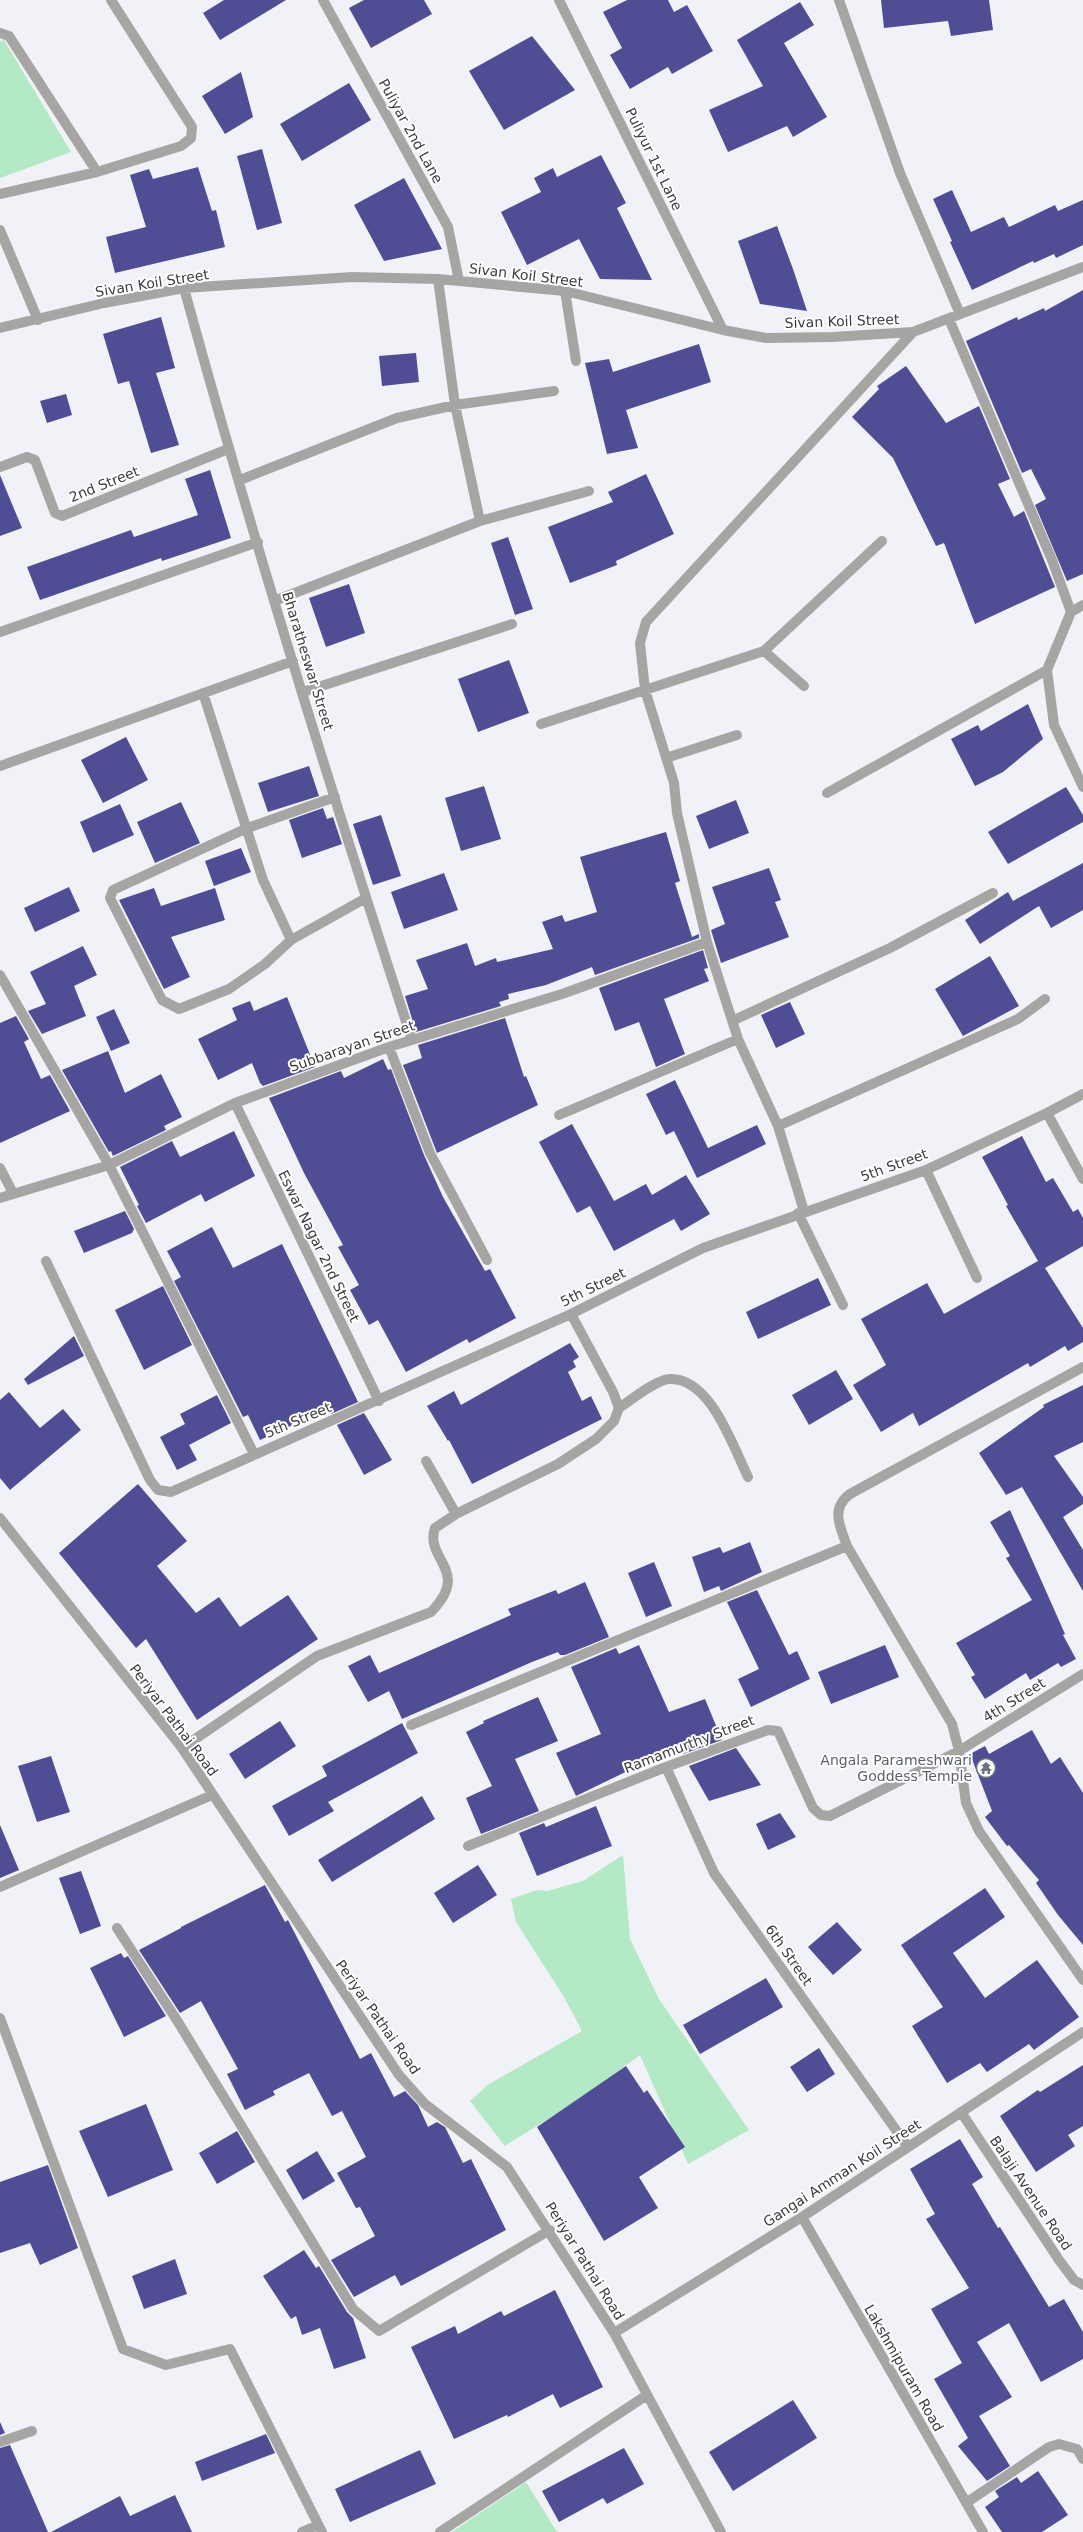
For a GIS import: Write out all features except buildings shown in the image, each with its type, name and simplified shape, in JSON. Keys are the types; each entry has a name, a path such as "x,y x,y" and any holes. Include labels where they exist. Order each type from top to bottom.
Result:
{"street":[{"path":"0,194 97,172 182,146 191,138 192,127 111,0"},
{"name":"Puliyar 2nd Lane","path":"323,0 448,227 459,281"},
{"name":"Puliyur 1st Lane","path":"560,0 723,330"},
{"path":"839,0 900,174 960,314"},
{"path":"0,33 9,36 97,172"},
{"path":"0,230 38,320"},
{"name":"Sivan Koil Street","path":"0,328 104,303 184,288 352,277 438,279 565,291 723,330 766,338 912,332 1083,267"},
{"path":"438,279 455,405 480,521"},
{"name":"Bharatheswar Street","path":"184,288 228,449 240,480 274,601 336,797 366,898 412,1040"},
{"path":"565,291 576,361"},
{"path":"948,319 1052,560 1071,612"},
{"path":"843,1305 801,1212 778,1126 738,1039 734,1020 717,978 707,942 677,813 674,783 645,690 640,643 646,622 912,332"},
{"path":"240,480 397,418 455,405 554,391"},
{"name":"2nd Street","path":"0,467 27,457 35,460 55,513 62,516 228,449"},
{"path":"274,601 480,521 589,491"},
{"path":"540,724 764,651 882,541"},
{"path":"0,632 258,542"},
{"path":"1083,605 1071,612 1047,670 1054,725 1083,787"},
{"path":"303,692 512,624"},
{"path":"764,651 804,686"},
{"path":"0,766 293,660"},
{"path":"827,793 1047,670"},
{"path":"203,692 245,829 263,880 291,940"},
{"path":"666,758 737,735"},
{"path":"336,797 245,829 114,890 110,898 116,913 162,1000 179,1009 229,989 265,964 291,940 366,898"},
{"path":"734,1020 890,948 993,893"},
{"name":"Subbarayan Street","path":"0,1198 109,1165 235,1103 389,1047 562,994 707,942"},
{"path":"0,975 109,1165 254,1454"},
{"path":"778,1126 1018,1019 1045,999"},
{"path":"559,1115 738,1039"},
{"path":"389,1047 430,1153 487,1260"},
{"name":"5th Street","path":"46,1261 138,1451 150,1480 158,1490 171,1492 254,1454 379,1401 570,1314 703,1248 801,1212 926,1170 1047,1113 1083,1094"},
{"name":"Eswar Nagar 2nd Street","path":"235,1103 379,1401"},
{"path":"1047,1113 1083,1179"},
{"path":"0,1168 13,1193"},
{"path":"926,1170 977,1278"},
{"path":"570,1314 613,1392 619,1408"},
{"path":"1082,1370 850,1494 840,1503 837,1516 847,1546 952,1724 959,1751 966,1803 979,1831 1083,1980"},
{"path":"182,1748 317,1656 431,1612 442,1601 448,1580 446,1566 434,1542 433,1535 435,1528 456,1514 558,1464 596,1439 614,1421 619,1408 655,1385 669,1379 686,1382 709,1400 748,1478"},
{"path":"426,1461 456,1514"},
{"name":"Periyar Pathai Road","path":"0,1518 182,1748 399,2075 425,2104 507,2167 550,2230 614,2333 721,2532"},
{"path":"410,1725 847,1546"},
{"name":"4th Street","path":"959,1751 1083,1674"},
{"name":"Ramamurthy Street","path":"468,1846 666,1767 768,1730 778,1731 813,1808 821,1815 830,1816 959,1751"},
{"name":"6th Street","path":"666,1767 714,1873 908,2147"},
{"path":"0,1887 212,1795"},
{"path":"117,1928 178,2022 353,2308 379,2331 550,2230"},
{"path":"0,2018 123,2349 166,2364 230,2349 320,2529 302,2532"},
{"name":"Gangai Amman Koil Street","path":"614,2333 802,2217 1083,2032"},
{"name":"Balaji Avenue Road","path":"961,2112 1059,2260 1074,2280 1083,2285"},
{"name":"Lakshmipuram Road","path":"802,2217 983,2532"},
{"path":"440,2532 646,2395"},
{"path":"0,2442 32,2431"},
{"path":"966,2503 1054,2445 1070,2445 1077,2449 1083,2459"}],"green space":[{"path":"4,40 71,152 0,178 0,42"},
{"path":"623,1855 630,1939 659,1999 749,2130 688,2164 640,2055 580,2099 505,2146 470,2101 489,2084 582,2031 564,1997 516,1922 511,1899 537,1890 547,1891 583,1881"},
{"path":"526,2482 557,2532 452,2532"}],"place":[{"name":"Angala Parameshwari Goddess Temple","path":"986,1768"}]}
